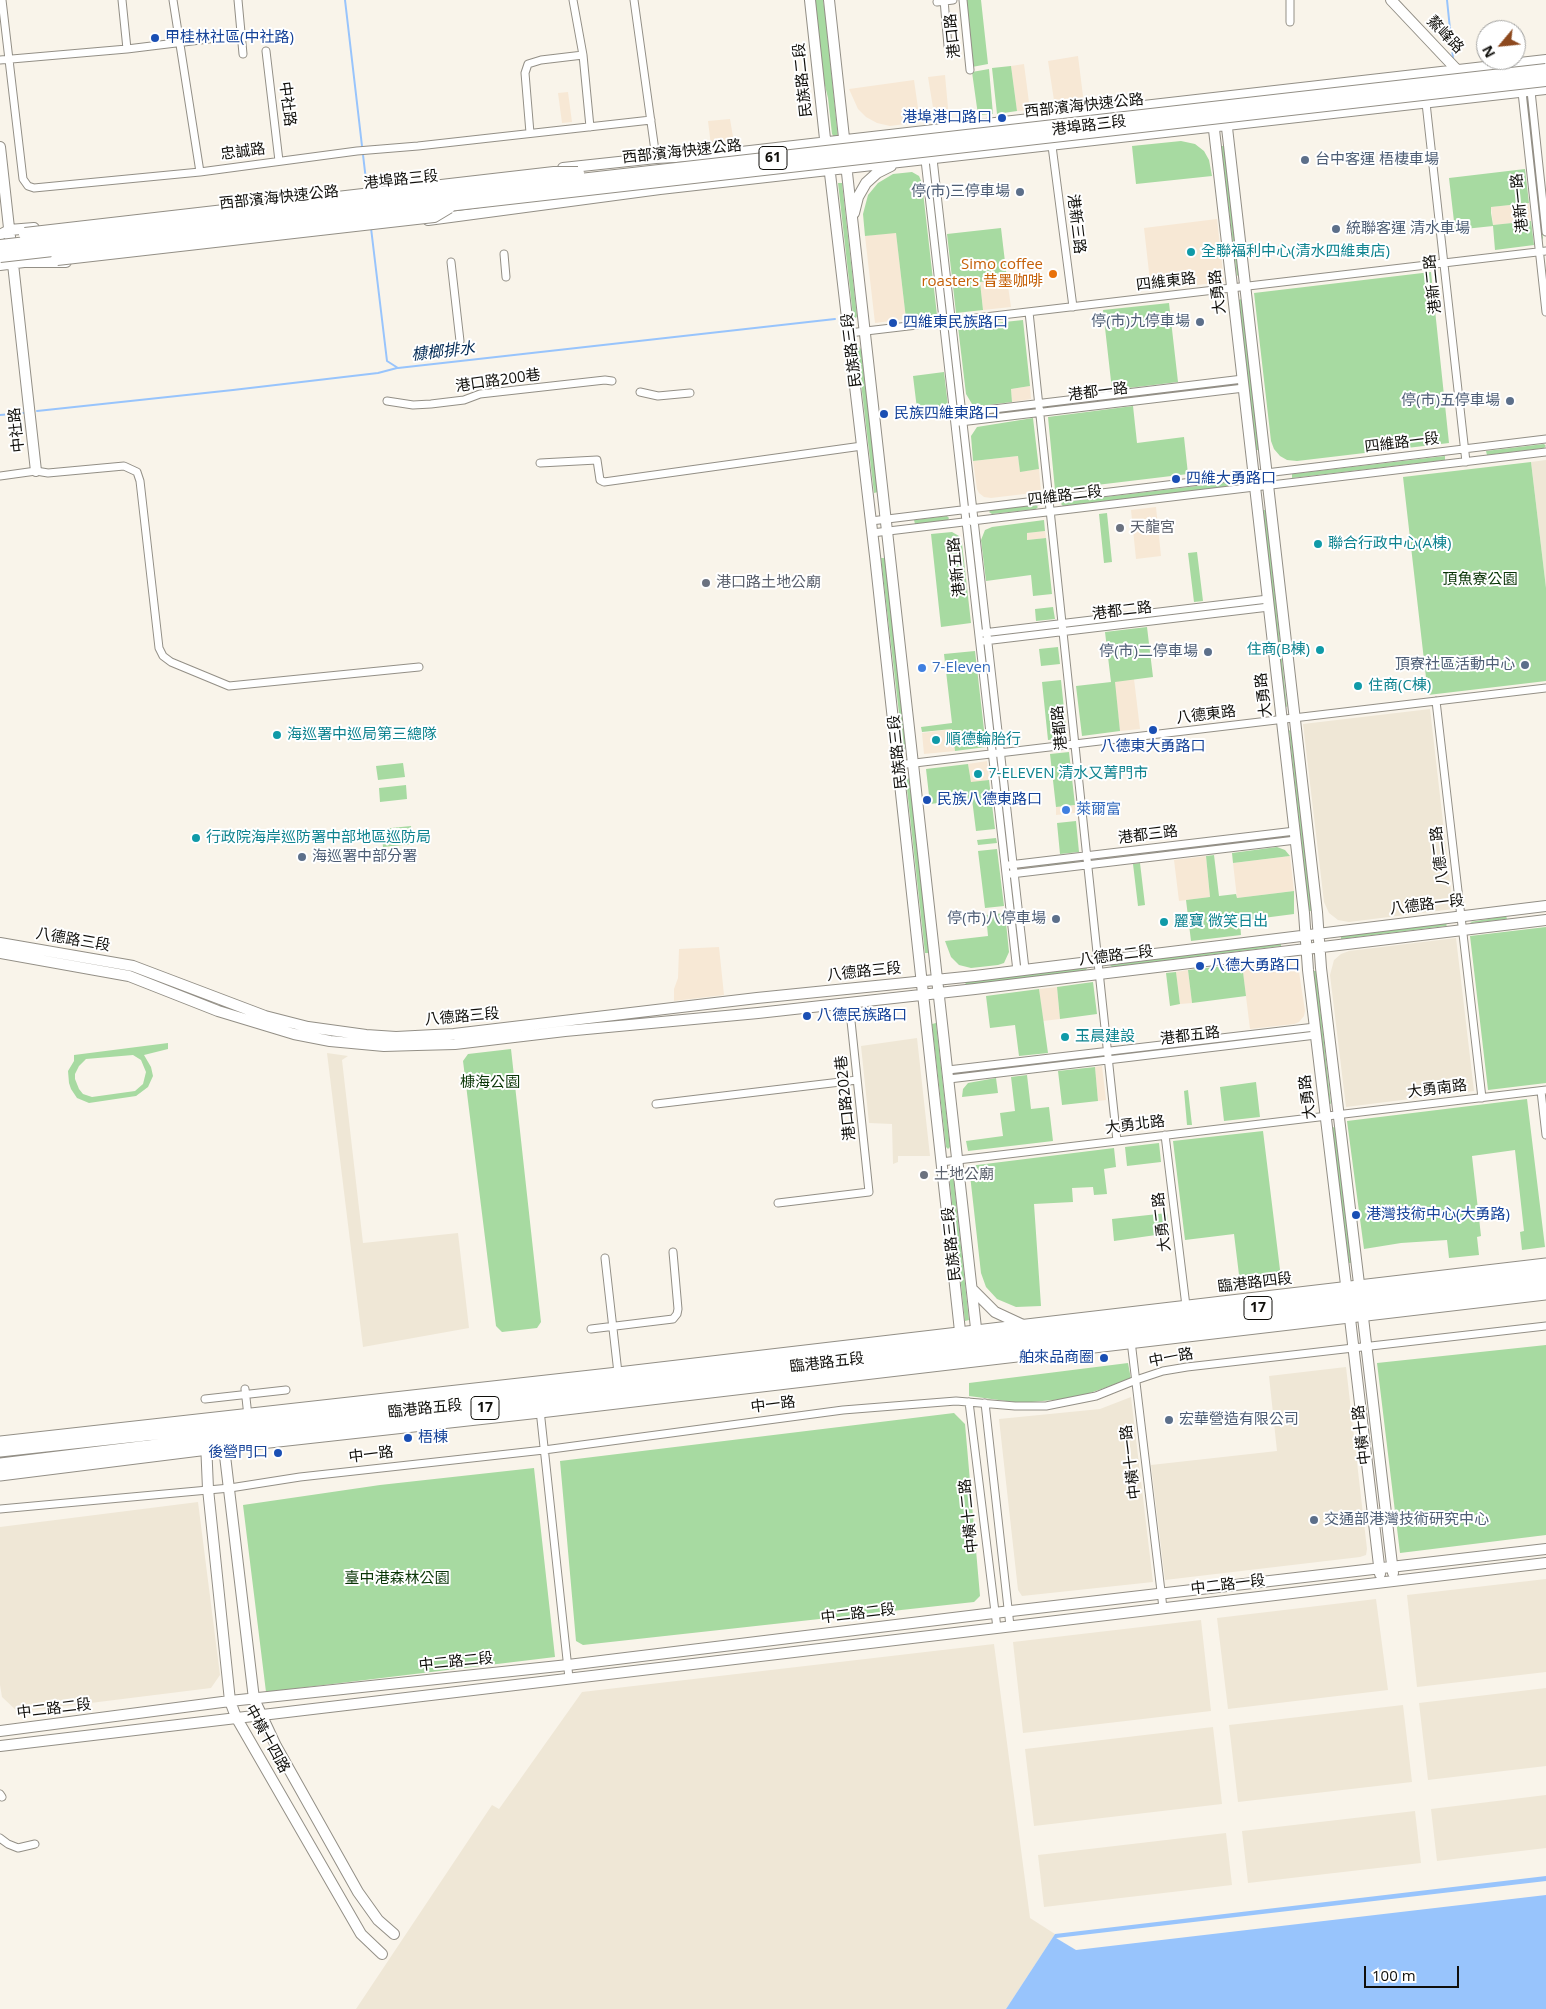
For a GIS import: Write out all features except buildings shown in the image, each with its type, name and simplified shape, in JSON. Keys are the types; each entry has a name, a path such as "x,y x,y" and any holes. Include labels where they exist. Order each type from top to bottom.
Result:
{"highway":[{"name":"西部濱海快速公路","path":"4,237 640,173 1546,70"},
{"name":"西部濱海快速公路","path":"0,256 1546,80"},
{"path":"26,234 554,173 640,173"},
{"path":"57,259 434,216 454,204"}],"main road":[{"name":"臨港路四段","path":"1361,1301 1546,1264"},
{"name":"臨港路四段","path":"1361,1301 1546,1274"},
{"name":"臨港路四段","path":"970,1346 1348,1302 1546,1284"},
{"name":"臨港路四段","path":"970,1346 1348,1302 1546,1294"},
{"name":"臨港路四段","path":"970,1346 1023,1325 1130,1328 1186,1306 1348,1302"},
{"name":"臨港路五段","path":"538,1397 618,1373 970,1346"},
{"name":"臨港路五段","path":"0,1464 205,1434 970,1346"},
{"name":"臨港路五段","path":"1,1444 205,1434 970,1346"},
{"name":"臨港路五段","path":"0,1474 205,1434"}],"street":[{"name":"忠誠路","path":"2,0 4,59 23,179 28,186 34,188 200,172 357,151 651,120"},
{"path":"122,0 127,49"},
{"path":"173,0 200,172"},
{"path":"238,0 243,54"},
{"path":"573,0 583,55 590,127"},
{"path":"634,0 656,158"},
{"name":"民族路二段","path":"810,0 828,156"},
{"path":"829,0 844,140"},
{"path":"948,46 942,1 954,0"},
{"name":"港口路","path":"963,0 970,70"},
{"path":"1290,0 1290,22"},
{"name":"鰲峰路","path":"1391,0 1458,71 1462,99"},
{"path":"4,59 127,49 241,35"},
{"name":"中社路","path":"266,50 279,161"},
{"path":"530,133 525,73 528,64 534,61 583,55"},
{"name":"港埠路三段","path":"374,194 656,158 715,155 1546,60"},
{"name":"港埠路三段","path":"0,265 24,262 56,254 365,224 1546,89"},
{"name":"港新一路","path":"1526,92 1546,232"},
{"name":"港新一路","path":"1526,92 1543,251 1546,312"},
{"name":"大勇路","path":"1224,97 1246,286 1260,474"},
{"name":"大勇路","path":"1210,99 1243,383 1262,486 1295,718 1313,947 1332,1115 1348,1302"},
{"name":"港新二路","path":"1426,103 1466,462"},
{"name":"民族路三段","path":"844,140 972,1290 970,1346"},
{"name":"港新三路","path":"1052,146 1073,307"},
{"name":"中社路","path":"0,147 4,237 13,264 36,471"},
{"name":"港埠路三段","path":"4,237 362,195 655,167 715,155"},
{"name":"民族路三段","path":"828,156 871,521 941,1162 970,1346"},
{"name":"港新五路","path":"929,160 963,413 1014,873 1021,970"},
{"name":"港新五路","path":"929,160 943,322 979,642 1006,874 1021,970"},
{"path":"852,222 857,200 865,184 880,171 898,163"},
{"path":"4,237 26,234"},
{"name":"四維東路","path":"849,333 1543,251"},
{"path":"504,254 506,277"},
{"name":"港埠路三段","path":"24,262 57,259"},
{"path":"451,262 460,341"},
{"name":"港都路","path":"1029,312 1117,1141"},
{"name":"港口路200巷","path":"387,401 413,405 431,404 464,400 480,394 605,380 612,381"},
{"name":"港都一路","path":"954,414 1243,383"},
{"name":"港都一路","path":"955,423 1243,383"},
{"path":"640,392 658,396 690,394"},
{"name":"四維路一段","path":"1260,474 1546,440"},
{"path":"540,463 597,460 600,480 604,482 862,446"},
{"name":"四維路一段","path":"1262,486 1546,452"},
{"path":"0,476 36,471 48,473 124,466 137,472 140,481 159,648 163,656 171,662 229,686 420,667"},
{"name":"四維路二段","path":"871,521 1260,474"},
{"name":"大勇路","path":"1262,486 1268,603 1295,836 1312,934"},
{"name":"四維路二段","path":"872,533 1262,486"},
{"name":"港都二路","path":"978,633 1268,603"},
{"name":"港都二路","path":"979,642 1268,603"},
{"name":"八德東路","path":"898,765 1546,688"},
{"name":"八德二路","path":"1436,701 1482,1098"},
{"name":"港都三路","path":"1005,866 1087,856 1295,836"},
{"name":"港都三路","path":"1006,874 1295,836"},
{"name":"八德路一段","path":"1312,934 1546,906"},
{"path":"1517,910 1518,923"},
{"name":"八德路一段","path":"1313,947 1546,920"},
{"name":"八德路二段","path":"938,980 1312,934"},
{"name":"八德路三段","path":"0,943 133,966 265,1016 308,1027 396,1037 455,1039 565,1031 758,1013 923,994"},
{"name":"大勇路","path":"1313,947 1315,1031 1332,1115 1361,1301"},
{"name":"八德路二段","path":"923,994 1313,947"},
{"name":"八德路三段","path":"0,953 128,976 218,1011 294,1034 330,1041 384,1046 938,980"},
{"path":"128,976 133,966"},
{"name":"港口路202巷","path":"778,1203 870,1192 849,1002"},
{"name":"港都五路","path":"948,1074 1108,1051 1315,1031"},
{"name":"港都五路","path":"948,1074 1109,1060 1315,1031"},
{"path":"656,1104 858,1080"},
{"path":"1543,1090 1546,1135"},
{"name":"大勇南路","path":"1332,1115 1543,1090"},
{"name":"大勇北路","path":"941,1162 1332,1115"},
{"name":"大勇二路","path":"1165,1135 1186,1306"},
{"path":"591,1329 670,1320 675,1316 678,1309 673,1252"},
{"path":"605,1258 618,1373"},
{"path":"972,1290 996,1313 1023,1325"},
{"name":"中橫十路","path":"1361,1301 1394,1581"},
{"name":"中橫十路","path":"1348,1302 1381,1582"},
{"name":"中一路","path":"0,1509 230,1488 372,1468 544,1450 843,1410 956,1401 1014,1406 1046,1406 1096,1396 1163,1371 1187,1367 1546,1326"},
{"name":"中橫十一路","path":"1130,1328 1163,1608"},
{"path":"204,1399 245,1392 286,1390"},
{"path":"245,1392 250,1429"},
{"path":"538,1397 569,1678"},
{"name":"中橫十二路","path":"969,1402 997,1628"},
{"name":"中橫十二路","path":"985,1402 1010,1626"},
{"name":"中橫十四路","path":"222,1432 254,1699 276,1746 358,1892 378,1920 394,1934"},
{"name":"中橫十四路","path":"205,1434 208,1490 230,1701 236,1717 361,1934 382,1954"},
{"name":"中二路一段","path":"916,1622 1546,1549"},
{"name":"中二路一段","path":"913,1637 1546,1563"},
{"name":"中二路二段","path":"0,1731 230,1701 568,1665 916,1622"},
{"name":"中二路二段","path":"0,1746 913,1637"},
{"path":"0,1838 18,1848 35,1844"}],"shaded area":[{"path":"1078,56 1084,104 1055,107 1048,61"},
{"path":"1024,64 1030,110 1017,111 1011,66"},
{"path":"945,75 949,119 935,120 928,77"},
{"path":"914,80 920,122 890,126 877,123 866,117 858,109 849,89"},
{"path":"568,92 572,122 562,123 558,93"},
{"path":"730,119 734,143 711,146 708,121"},
{"path":"1529,203 1531,221 1493,225 1491,207"},
{"path":"1217,219 1224,282 1151,290 1144,228"},
{"path":"896,232 906,319 875,323 865,236"},
{"path":"1007,279 1011,307 983,310 980,282"},
{"path":"1030,386 1031,399 1012,402 1011,389"},
{"path":"1018,456 1020,471 1039,469 1041,492 991,498 984,497 979,493 973,461"},
{"path":"1546,460 1546,588 1531,462"},
{"path":"1156,507 1161,556 1136,559 1131,510"},
{"path":"1045,531 1046,538 1027,540 1026,533"},
{"path":"1134,679 1140,729 1120,731 1114,681"},
{"path":"1430,709 1453,909 1349,922 1338,920 1329,913 1324,902 1303,724"},
{"name":"順德輪胎行","path":"952,729 955,751 924,754 922,733"},
{"path":"987,761 989,780 971,783 968,764"},
{"path":"1075,805 1075,813 1056,815 1056,807"},
{"path":"1206,856 1210,897 1179,901 1174,860"},
{"path":"1290,856 1294,891 1237,898 1233,863"},
{"path":"1456,938 1474,1091 1346,1107 1330,975 1334,960 1341,954 1349,951"},
{"path":"719,947 724,995 674,1001 674,989 678,978 679,949"},
{"path":"1278,959 1292,964 1299,972 1305,1011 1304,1016 1299,1022 1294,1024 1250,1029 1242,964"},
{"path":"1188,970 1192,1003 1180,1004 1176,972"},
{"path":"1057,987 1060,1019 1043,1021 1039,989"},
{"path":"917,1038 930,1156 898,1156 898,1162 893,1164 892,1124 869,1123 861,1046"},
{"path":"327,1053 348,1056 342,1060 363,1243 458,1233 469,1328 363,1347"},
{"path":"1102,1066 1106,1100 1098,1101 1095,1067"},
{"path":"1346,1367 1367,1549 1366,1555 1165,1580 1151,1465 1277,1451 1269,1376"},
{"path":"1131,1397 1153,1582 1022,1596 1018,1590 999,1419 1100,1409"},
{"path":"198,1502 220,1675 211,1688 18,1712 2,1697 0,1685 0,1527"},
{"path":"1546,1579 1546,1672 1417,1687 1407,1595"},
{"path":"1376,1599 1388,1690 1228,1709 1217,1618"},
{"path":"1201,1620 1211,1711 1023,1733 1013,1642"},
{"path":"994,1644 1030,1918 1055,1934 1006,2009 356,2009 492,1805 499,1809 582,1692"},
{"path":"1546,1688 1546,1766 1428,1780 1419,1703"},
{"path":"1403,1705 1412,1782 1238,1802 1229,1725"},
{"path":"1213,1727 1222,1804 1034,1826 1025,1749"},
{"path":"1546,1795 1546,1848 1437,1861 1431,1809"},
{"path":"1415,1811 1421,1863 1248,1883 1242,1831"},
{"path":"1226,1833 1232,1885 1044,1907 1038,1855"}],"green space":[{"path":"815,0 823,0 838,137 834,137 832,134 828,98 822,73"},
{"path":"965,0 981,0 988,64 972,67"},
{"path":"1011,66 1017,111 997,114 992,68"},
{"path":"989,69 993,114 978,115 972,72"},
{"path":"1528,111 1543,238 1542,240"},
{"path":"1181,141 1195,144 1204,151 1209,160 1212,176 1136,184 1132,146"},
{"path":"1221,146 1224,146 1239,274 1237,276"},
{"path":"1525,169 1529,203 1491,207 1491,213 1493,225 1531,221 1534,245 1495,250 1493,226 1455,230 1449,178"},
{"path":"912,172 919,176 922,183 937,315 906,319 896,233 865,236 863,214 868,195 878,183 893,174"},
{"path":"931,176 947,313 930,177"},
{"path":"838,183 842,183 856,318 853,316"},
{"path":"1001,228 1007,279 980,282 983,310 956,313 947,234"},
{"path":"1431,272 1449,443 1297,461 1287,460 1280,456 1274,449 1271,441 1254,293"},
{"path":"1241,299 1259,450 1256,450 1239,300"},
{"path":"1169,303 1178,382 1112,390 1103,310"},
{"path":"1023,320 1030,386 1011,389 1012,402 979,406 972,404 966,394 958,327"},
{"path":"859,347 861,349 878,492 874,493 857,349"},
{"path":"944,372 948,406 917,409 913,376"},
{"path":"1228,384 1229,386 1051,406"},
{"path":"1133,406 1137,443 1184,437 1188,474 1055,490 1048,417"},
{"path":"1028,408 1028,410 974,416 975,415"},
{"path":"1033,418 1039,469 1020,472 1018,456 973,461 971,436 977,427"},
{"path":"1544,444 1546,446 1544,448 1487,455 1486,451"},
{"path":"1445,456 1445,460 1292,478 1292,474"},
{"name":"頂魚寮公園","path":"1531,462 1546,588 1546,681 1428,695 1403,477"},
{"path":"1230,482 1231,486 1063,506 1061,504 1063,502"},
{"path":"1036,505 1038,507 1036,509 992,514 989,512 991,510"},
{"path":"1263,510 1266,510 1287,707 1285,706"},
{"path":"1107,513 1112,562 1104,563 1099,514"},
{"path":"947,516 948,520 915,524 914,520"},
{"path":"1044,520 1045,531 1027,533 1027,540 1046,538 1052,594 1033,596 1031,575 986,581 981,540 985,530 992,527"},
{"path":"952,532 959,536 962,543 971,623 941,627 931,534"},
{"path":"1197,552 1203,601 1194,602 1188,553"},
{"path":"881,558 885,558 906,747 904,750 903,748"},
{"path":"1253,604 1254,606 1075,626 1075,625"},
{"path":"1053,607 1055,619 1036,621 1035,609"},
{"path":"1147,627 1153,677 1115,682 1120,731 1082,736 1076,686 1111,682 1105,632"},
{"path":"1058,647 1060,664 1041,666 1039,649"},
{"path":"975,651 986,747 955,751 952,729 922,732 921,727 952,723 944,654"},
{"path":"984,653 995,741 994,742"},
{"path":"1061,680 1067,738 1048,740 1042,682"},
{"path":"1291,731 1312,911 1309,911"},
{"path":"1069,752 1075,805 1056,807 1050,754"},
{"path":"403,763 405,777 378,780 376,766"},
{"path":"968,764 971,782 989,780 995,829 976,831 972,799 930,804 926,769"},
{"path":"998,765 1008,853 1007,854 1006,853"},
{"path":"908,778 910,780 929,953 925,953 906,780"},
{"path":"406,785 407,799 380,802 379,788"},
{"path":"1076,821 1079,852 1060,854 1057,823"},
{"path":"411,826 413,844 383,847 381,829"},
{"path":"1280,836 1280,838 1109,857"},
{"path":"996,838 997,843 978,845 977,840"},
{"path":"1277,847 1285,850 1290,856 1233,863 1232,853"},
{"path":"997,849 1004,906 985,908 978,851"},
{"path":"1214,855 1219,896 1236,894 1237,898 1294,891 1294,914 1240,921 1241,935 1191,941 1186,900 1210,897 1206,856"},
{"path":"1075,861 1075,863 1025,867 1026,866"},
{"path":"1140,863 1145,905 1138,906 1133,864"},
{"path":"1005,913 1009,952 1004,963 971,968 959,965 951,957 945,941 988,936 986,915"},
{"path":"1506,916 1507,919 1470,922"},
{"path":"1445,923 1446,926 1341,939 1341,936"},
{"path":"1546,927 1546,1083 1488,1090 1470,936"},
{"path":"1281,943 1281,946 1112,967 1110,965"},
{"path":"1242,964 1246,996 1192,1003 1188,970"},
{"path":"1087,968 1086,970 966,985 965,982"},
{"path":"1313,971 1316,971 1331,1104 1329,1103"},
{"path":"1176,972 1180,1004 1170,1006 1166,973"},
{"path":"1093,982 1097,1014 1060,1019 1057,987"},
{"path":"1039,989 1048,1053 1019,1056 1015,1025 990,1028 986,996"},
{"path":"936,1023 950,1147 948,1149 946,1147 932,1024"},
{"path":"1300,1032 1299,1034 1120,1054 1120,1053"},
{"path":"168,1043 168,1049 144,1055 151,1067 153,1076 148,1087 136,1096 89,1103 77,1098 69,1083 68,1071 74,1061 74,1055","holes":["133,1055 141,1060 146,1072 143,1084 135,1091 92,1097 83,1094 75,1079 79,1066 86,1059"]},
{"name":"槺海公園","path":"511,1049 541,1322 537,1328 502,1332 496,1326 463,1061 468,1054"},
{"path":"1095,1056 1096,1058 969,1072 970,1071"},
{"path":"1095,1067 1098,1101 1062,1105 1058,1071"},
{"path":"1027,1075 1031,1109 1049,1107 1053,1141 968,1151 966,1141 1003,1136 1000,1113 1015,1111 1011,1077"},
{"path":"996,1078 998,1093 962,1097 963,1089 968,1083"},
{"path":"1256,1082 1260,1117 1224,1121 1220,1087"},
{"path":"1188,1090 1192,1125 1187,1125 1184,1091"},
{"path":"1527,1099 1545,1247 1522,1250 1520,1232 1524,1231 1515,1150 1472,1156 1481,1236 1477,1237 1479,1255 1449,1258 1447,1240 1401,1243 1364,1249 1347,1121"},
{"path":"1334,1127 1351,1263 1349,1263 1332,1128"},
{"path":"1263,1131 1281,1278 1240,1283 1234,1234 1185,1240 1173,1141"},
{"path":"1159,1143 1161,1162 1127,1166 1125,1147"},
{"path":"1114,1148 1116,1167 1104,1169 1107,1194 1094,1195 1093,1187 1072,1188 1073,1202 1034,1204 1041,1306 1016,1307 997,1299 986,1287 981,1273 969,1166"},
{"path":"951,1172 953,1174 969,1320 965,1321 949,1175"},
{"path":"1167,1213 1170,1233 1114,1241 1112,1219"},
{"path":"1546,1345 1546,1535 1400,1553 1377,1363"},
{"path":"1128,1363 1131,1379 1075,1398 1021,1403 969,1396 969,1383"},
{"path":"954,1413 965,1424 980,1596 974,1602 583,1645 576,1641 560,1461"},
{"name":"臺中港森林公園","path":"534,1468 555,1657 266,1692 243,1505 380,1485"}],"water":[{"path":"1546,1876 1546,2009 1006,2009 1055,1934"}],"pier":[{"path":"1546,1881 1546,1895 1076,1950 1056,1938"}],"waterway":[{"name":"槺榔排水","path":"345,0 367,189"},
{"path":"1447,0 1453,58"},
{"name":"槺榔排水","path":"371,228 387,361 398,368 835,319"},
{"path":"37,411 378,373 397,368"},
{"path":"0,415 24,413"}],"place":[{"name":"甲桂林社區(中社路)","path":"155,38"},
{"name":"港埠港口路口","path":"1002,118"},
{"name":"台中客運 梧棲車場","path":"1305,160"},
{"name":"停(市)三停車場","path":"1020,192"},
{"name":"統聯客運 清水車場","path":"1336,229"},
{"name":"全聯福利中心(清水四維東店)","path":"1191,252"},
{"name":"Simo coffee roasters 昔墨咖啡","path":"1053,274"},
{"name":"停(市)九停車場","path":"1200,322"},
{"name":"四維東民族路口","path":"893,323"},
{"name":"停(市)五停車場","path":"1510,401"},
{"name":"民族四維東路口","path":"884,414"},
{"name":"四維大勇路口","path":"1176,479"},
{"name":"天龍宮","path":"1120,528"},
{"name":"聯合行政中心(A棟)","path":"1318,544"},
{"name":"港口路土地公廟","path":"706,583"},
{"name":"住商(B棟)","path":"1320,650"},
{"name":"停(市)二停車場","path":"1208,652"},
{"name":"頂寮社區活動中心","path":"1525,665"},
{"name":"7-Eleven","path":"922,668"},
{"name":"住商(C棟)","path":"1358,686"},
{"name":"八德東大勇路口","path":"1153,730"},
{"name":"海巡署中巡局第三總隊","path":"277,735"},
{"name":"順德輪胎行","path":"936,740"},
{"name":"7-ELEVEN 清水又菁門市","path":"978,774"},
{"name":"民族八德東路口","path":"927,800"},
{"name":"萊爾富","path":"1066,810"},
{"name":"行政院海岸巡防署中部地區巡防局","path":"196,838"},
{"name":"海巡署中部分署","path":"302,857"},
{"name":"停(市)八停車場","path":"1056,919"},
{"name":"麗寶 微笑日出","path":"1164,922"},
{"name":"八德大勇路口","path":"1200,966"},
{"name":"八德民族路口","path":"807,1016"},
{"name":"玉晨建設","path":"1065,1037"},
{"name":"土地公廟","path":"924,1175"},
{"name":"港灣技術中心(大勇路)","path":"1356,1215"},
{"name":"舶來品商圈","path":"1104,1358"},
{"name":"宏華營造有限公司","path":"1169,1420"},
{"name":"梧棟","path":"408,1438"},
{"name":"後營門口","path":"278,1453"},
{"name":"交通部港灣技術研究中心","path":"1314,1520"}]}
